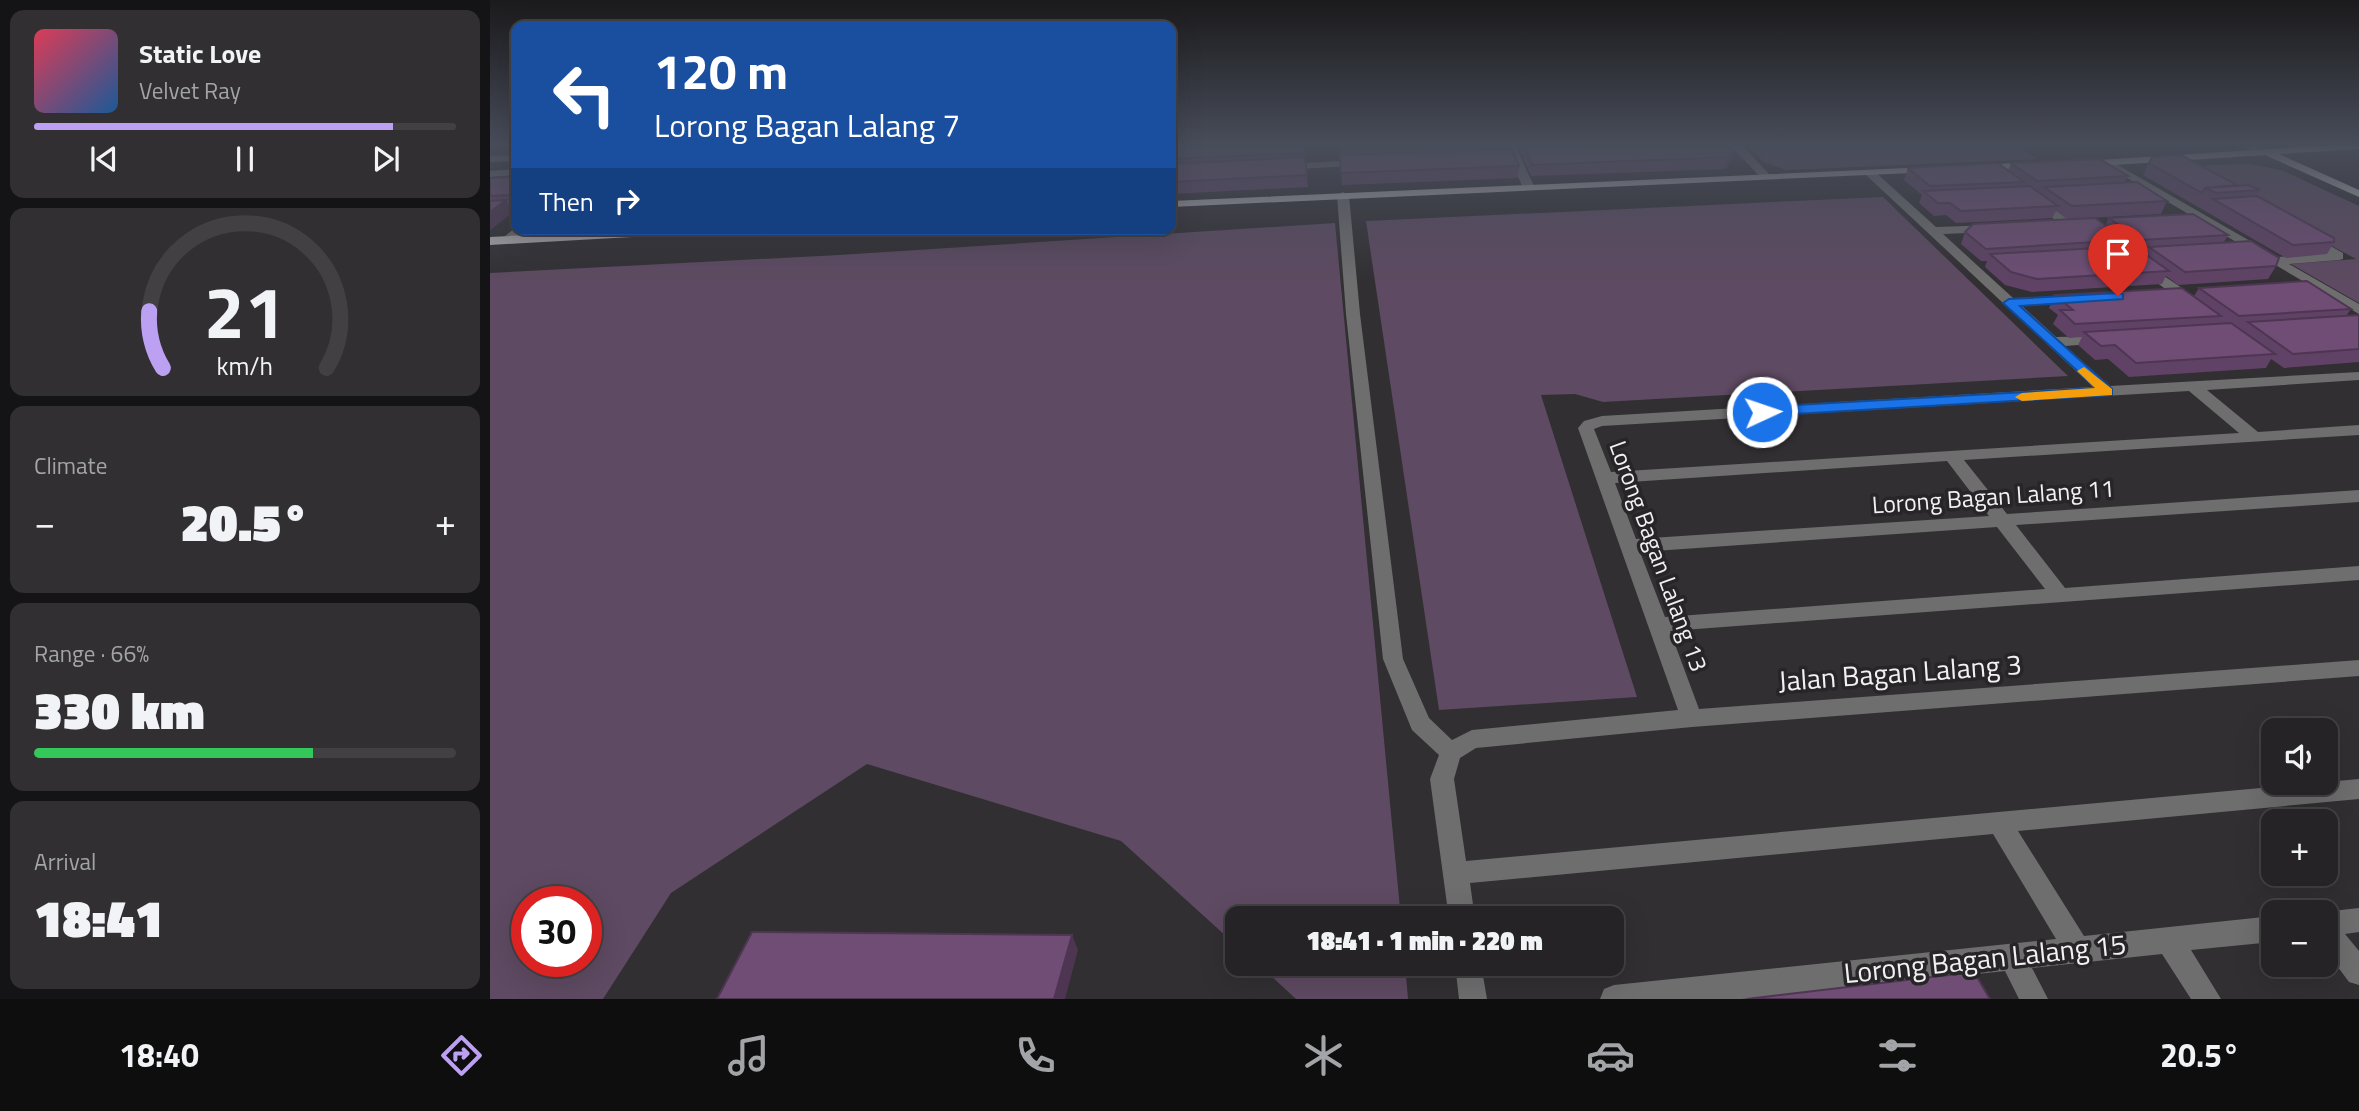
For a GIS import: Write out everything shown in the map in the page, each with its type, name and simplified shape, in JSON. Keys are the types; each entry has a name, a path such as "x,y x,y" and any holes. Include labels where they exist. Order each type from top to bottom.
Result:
{"main road":[{"path":"1176,204 1454,190"},
{"path":"490,241 597,235"}],"street":[{"path":"1891,190 1907,202 1931,231 2108,392 2359,376"},
{"path":"2128,191 2155,190 2359,310"},
{"path":"1343,195 1353,314 1393,659 1420,724 1451,752 1443,779 1460,906"},
{"path":"2044,195 2024,197 2069,224"},
{"path":"490,211 511,209"},
{"path":"2176,219 2203,218"},
{"path":"2041,226 2082,223"},
{"path":"1931,231 2000,228"},
{"path":"2276,261 2339,256 2301,234"},
{"path":"508,240 514,235"},
{"path":"2230,250 2255,248"},
{"path":"2145,258 2194,309"},
{"path":"1968,265 1995,263"},
{"path":"2291,286 2318,285"},
{"path":"2009,303 2091,298"},
{"path":"2052,342 2119,338"},
{"path":"2193,386 2253,436"},
{"name":"Lorong Bagan Lalang 13","path":"1692,718 1586,428 1590,424 1602,421 2108,392"},
{"path":"1604,478 2359,430"},
{"path":"1951,455 2061,596"},
{"name":"Lorong Bagan Lalang 11","path":"1631,545 2359,496"},
{"path":"1658,625 2359,573"},
{"name":"Jalan Bagan Lalang 3","path":"1451,752 1472,739 1692,718 2359,668"},
{"path":"1456,873 2359,789"},
{"path":"1998,821 2076,948"},
{"path":"2338,922 2359,920"},
{"name":"Lorong Bagan Lalang 15","path":"1614,999 2261,930"},
{"path":"2168,939 2207,999"},
{"path":"2338,945 2359,972"},
{"path":"2011,955 2034,999"},
{"path":"1470,976 1473,999"}],"shaded area":[{"path":"2228,190 2324,190 2359,206 2359,303 2291,264 2356,259"},
{"path":"1883,197 2068,376 1603,402 1575,394 1541,395 1637,697 1439,710 1366,221"},
{"path":"1335,223 1400,906 1225,906 1225,935 1121,841 867,764 671,893 603,999 490,999 490,273 839,255"},
{"path":"1271,976 1406,976 1408,999 1296,999"}],"building":[{"path":"490,190 511,190 511,195 490,196"},
{"path":"2035,190 2058,206 1961,211 1950,203 1938,203 1923,191"},
{"path":"2048,190 2149,190 2167,201 2072,206"},
{"path":"2209,190 2260,190 2216,193"},
{"path":"2257,196 2334,238 2334,242 2293,245 2213,199"},
{"path":"506,200 490,212 490,201"},
{"path":"2193,214 2228,235 2141,240 2109,218"},
{"path":"2095,218 2127,240 1986,249 1965,232 1973,224"},
{"path":"2251,241 2279,258 2276,266 2185,272 2149,247"},
{"path":"2134,246 2169,271 2037,279 2011,272 1990,254"},
{"path":"2307,281 2351,309 2239,316 2199,288"},
{"path":"2182,288 2221,316 2075,324 2060,310 2073,310 2055,295"},
{"path":"2359,315 2359,349 2293,354 2248,322"},
{"path":"2231,323 2275,354 2136,363 2115,345 2101,346 2084,332"},
{"path":"752,932 1072,935 1054,999 717,999"},
{"path":"1974,972 1990,999 1747,999"}],"slow traffic":[{"path":"2022,397 2108,392 2084,371"}],"route":[{"path":"1762,412 2108,392 2009,303 2118,296"}]}
